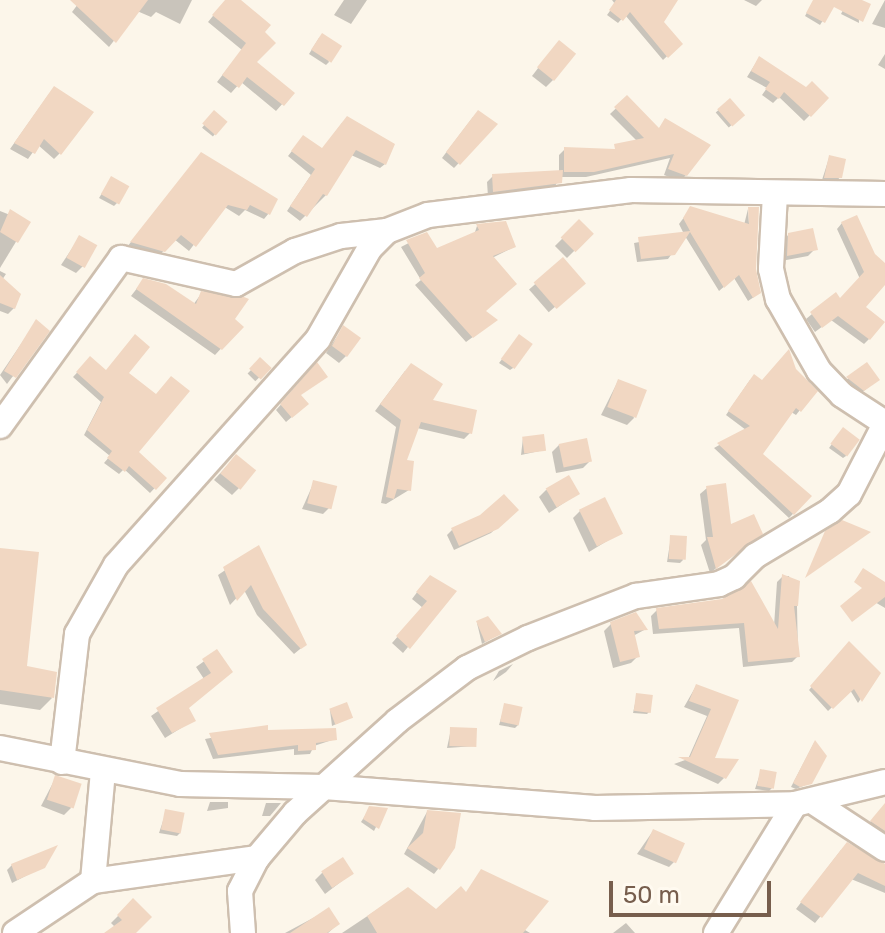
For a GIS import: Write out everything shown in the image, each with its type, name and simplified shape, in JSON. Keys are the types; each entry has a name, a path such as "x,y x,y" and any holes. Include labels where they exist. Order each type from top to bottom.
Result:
{"street":[{"path":"0,426 121,258 236,284 295,251 341,236 387,231 428,215 631,190 885,194"},
{"path":"243,933 240,891 257,858 324,787 467,668 636,596 719,584 734,577 755,556 830,511 849,494 885,424 842,395 819,371 778,299 771,269 775,194"},
{"path":"62,762 77,634 116,565 318,339 370,248 387,231"},
{"path":"0,748 180,784 324,787 595,808 804,803 885,782"},
{"path":"93,881 103,771"},
{"path":"804,803 885,849"},
{"path":"716,933 804,803"},
{"path":"15,933 93,881 257,858"}],"building":[{"path":"70,0 148,0 116,43"},
{"path":"225,0 241,0 271,25 265,32 276,43 257,62 295,93 284,106 247,77 239,88 222,75 246,43 212,15"},
{"path":"616,0 678,0 664,22 683,44 668,58 630,12 623,21 609,10"},
{"path":"813,0 862,0 871,4 863,22 834,7 825,23 806,13"},
{"path":"322,33 342,46 331,63 311,50"},
{"path":"559,40 576,54 554,81 537,67"},
{"path":"759,56 806,87 812,81 829,98 811,117 784,92 779,99 765,89 770,82 751,71"},
{"path":"54,86 94,112 61,155 44,139 35,154 14,143"},
{"path":"627,95 659,128 665,118 711,145 687,176 668,169 674,154 594,172 564,172 564,147 615,149 614,144 644,138 614,107"},
{"path":"730,98 745,115 732,127 717,109"},
{"path":"214,110 228,122 216,135 202,124"},
{"path":"478,110 498,124 460,165 446,152"},
{"path":"347,116 395,144 386,165 356,150 327,196 323,194 307,217 290,206 315,169 291,151 303,135 322,148"},
{"path":"201,152 278,199 270,215 250,205 247,210 228,205 196,247 181,235 165,252 130,242"},
{"path":"829,155 846,159 842,178 824,178"},
{"path":"563,170 562,183 493,192 492,174"},
{"path":"111,176 129,186 119,205 101,194"},
{"path":"690,206 749,224 748,207 759,207 756,269 761,293 753,298 739,275 724,288 690,232 675,255 641,259 638,237 690,231 683,218"},
{"path":"10,209 31,222 18,243 0,232"},
{"path":"857,215 875,254 885,263 885,285 866,307 885,322 870,340 838,316 822,328 810,312 836,292 840,298 864,272 841,222"},
{"path":"579,219 594,234 575,252 561,237"},
{"path":"506,221 516,247 493,256 517,284 486,311 498,320 473,338 419,278 425,273 406,240 427,232 437,248 479,230 476,224"},
{"path":"813,228 818,250 787,256 788,233"},
{"path":"79,235 97,245 85,268 66,258"},
{"path":"563,257 586,283 557,309 534,283"},
{"path":"0,275 21,294 15,309 0,303"},
{"path":"143,278 166,284 196,304 201,291 249,299 235,319 244,327 222,350 136,289"},
{"path":"36,319 50,331 16,378 4,371"},
{"path":"343,325 361,338 347,357 332,346"},
{"path":"135,334 150,347 129,373 156,394 171,376 190,391 139,452 167,478 156,490 129,466 125,472 107,458 112,451 87,430 104,397 76,372 90,356 106,370"},
{"path":"519,334 533,344 515,369 501,359"},
{"path":"789,349 796,369 818,391 801,412 796,408 763,454 812,496 794,515 717,443 750,426 728,411 754,374 762,380"},
{"path":"260,357 272,368 261,380 249,369"},
{"path":"317,362 328,377 301,395 309,404 292,418 280,404"},
{"path":"867,362 880,380 864,391 846,377"},
{"path":"411,363 443,384 433,400 477,410 472,434 421,422 407,460 414,461 411,491 397,489 394,499 386,497 401,420 380,404"},
{"path":"618,379 647,390 636,418 607,407"},
{"path":"843,427 860,440 847,456 830,444"},
{"path":"544,434 546,451 524,454 522,437"},
{"path":"587,438 592,461 564,468 559,444"},
{"path":"236,454 256,470 240,490 220,473"},
{"path":"569,475 580,494 557,508 546,488"},
{"path":"313,480 337,486 331,509 307,503"},
{"path":"726,483 731,524 754,514 763,534 716,569 707,537 713,537 706,486"},
{"path":"504,494 519,510 498,529 459,546 451,528 480,515"},
{"path":"605,497 623,534 597,547 579,510"},
{"path":"842,520 871,532 805,578 825,531"},
{"path":"670,535 687,536 686,560 669,559"},
{"path":"259,545 307,645 301,649 263,609 251,585 237,601 223,567"},
{"path":"0,548 39,552 27,666 57,672 54,698 0,690"},
{"path":"863,568 885,582 885,597 852,622 840,606 862,588 854,582"},
{"path":"782,574 800,581 798,606 794,606 800,657 748,662 744,623 659,629 656,608 722,599 751,581 778,629"},
{"path":"430,575 457,591 410,649 396,636 427,601 416,592"},
{"path":"636,612 648,630 634,631 640,657 620,662 610,622"},
{"path":"488,616 502,634 485,642 476,621"},
{"path":"849,641 881,673 862,702 854,689 833,709 810,686"},
{"path":"217,649 233,672 189,708 196,721 172,733 156,708 211,673 202,659"},
{"path":"696,684 739,700 715,758 739,759 726,779 678,757 690,757 711,709 689,701"},
{"path":"636,693 653,695 651,713 634,711"},
{"path":"347,702 353,718 335,725 329,709"},
{"path":"504,703 523,707 519,726 500,722"},
{"path":"268,725 268,730 336,728 337,740 316,743 316,750 298,751 298,745 218,755 209,733"},
{"path":"450,727 477,728 476,747 449,746"},
{"path":"815,740 827,756 812,784 800,787 793,783"},
{"path":"760,769 777,772 774,789 757,786"},
{"path":"55,775 82,784 74,808 47,800"},
{"path":"885,803 885,831 870,821"},
{"path":"369,806 388,808 379,829 363,819"},
{"path":"165,809 185,813 181,833 161,830"},
{"path":"427,810 461,813 455,848 440,870 407,848 423,833"},
{"path":"653,829 685,843 676,863 644,849"},
{"path":"847,842 885,864 885,886 858,873 822,918 800,902"},
{"path":"58,845 45,868 17,880 11,864"},
{"path":"343,857 354,874 332,888 321,871"},
{"path":"481,869 549,901 523,933 377,933 367,916 408,887 436,909 461,886 466,892"},
{"path":"133,898 152,917 136,933 104,933 122,920 117,915"},
{"path":"329,907 340,924 327,933 290,933"}]}
